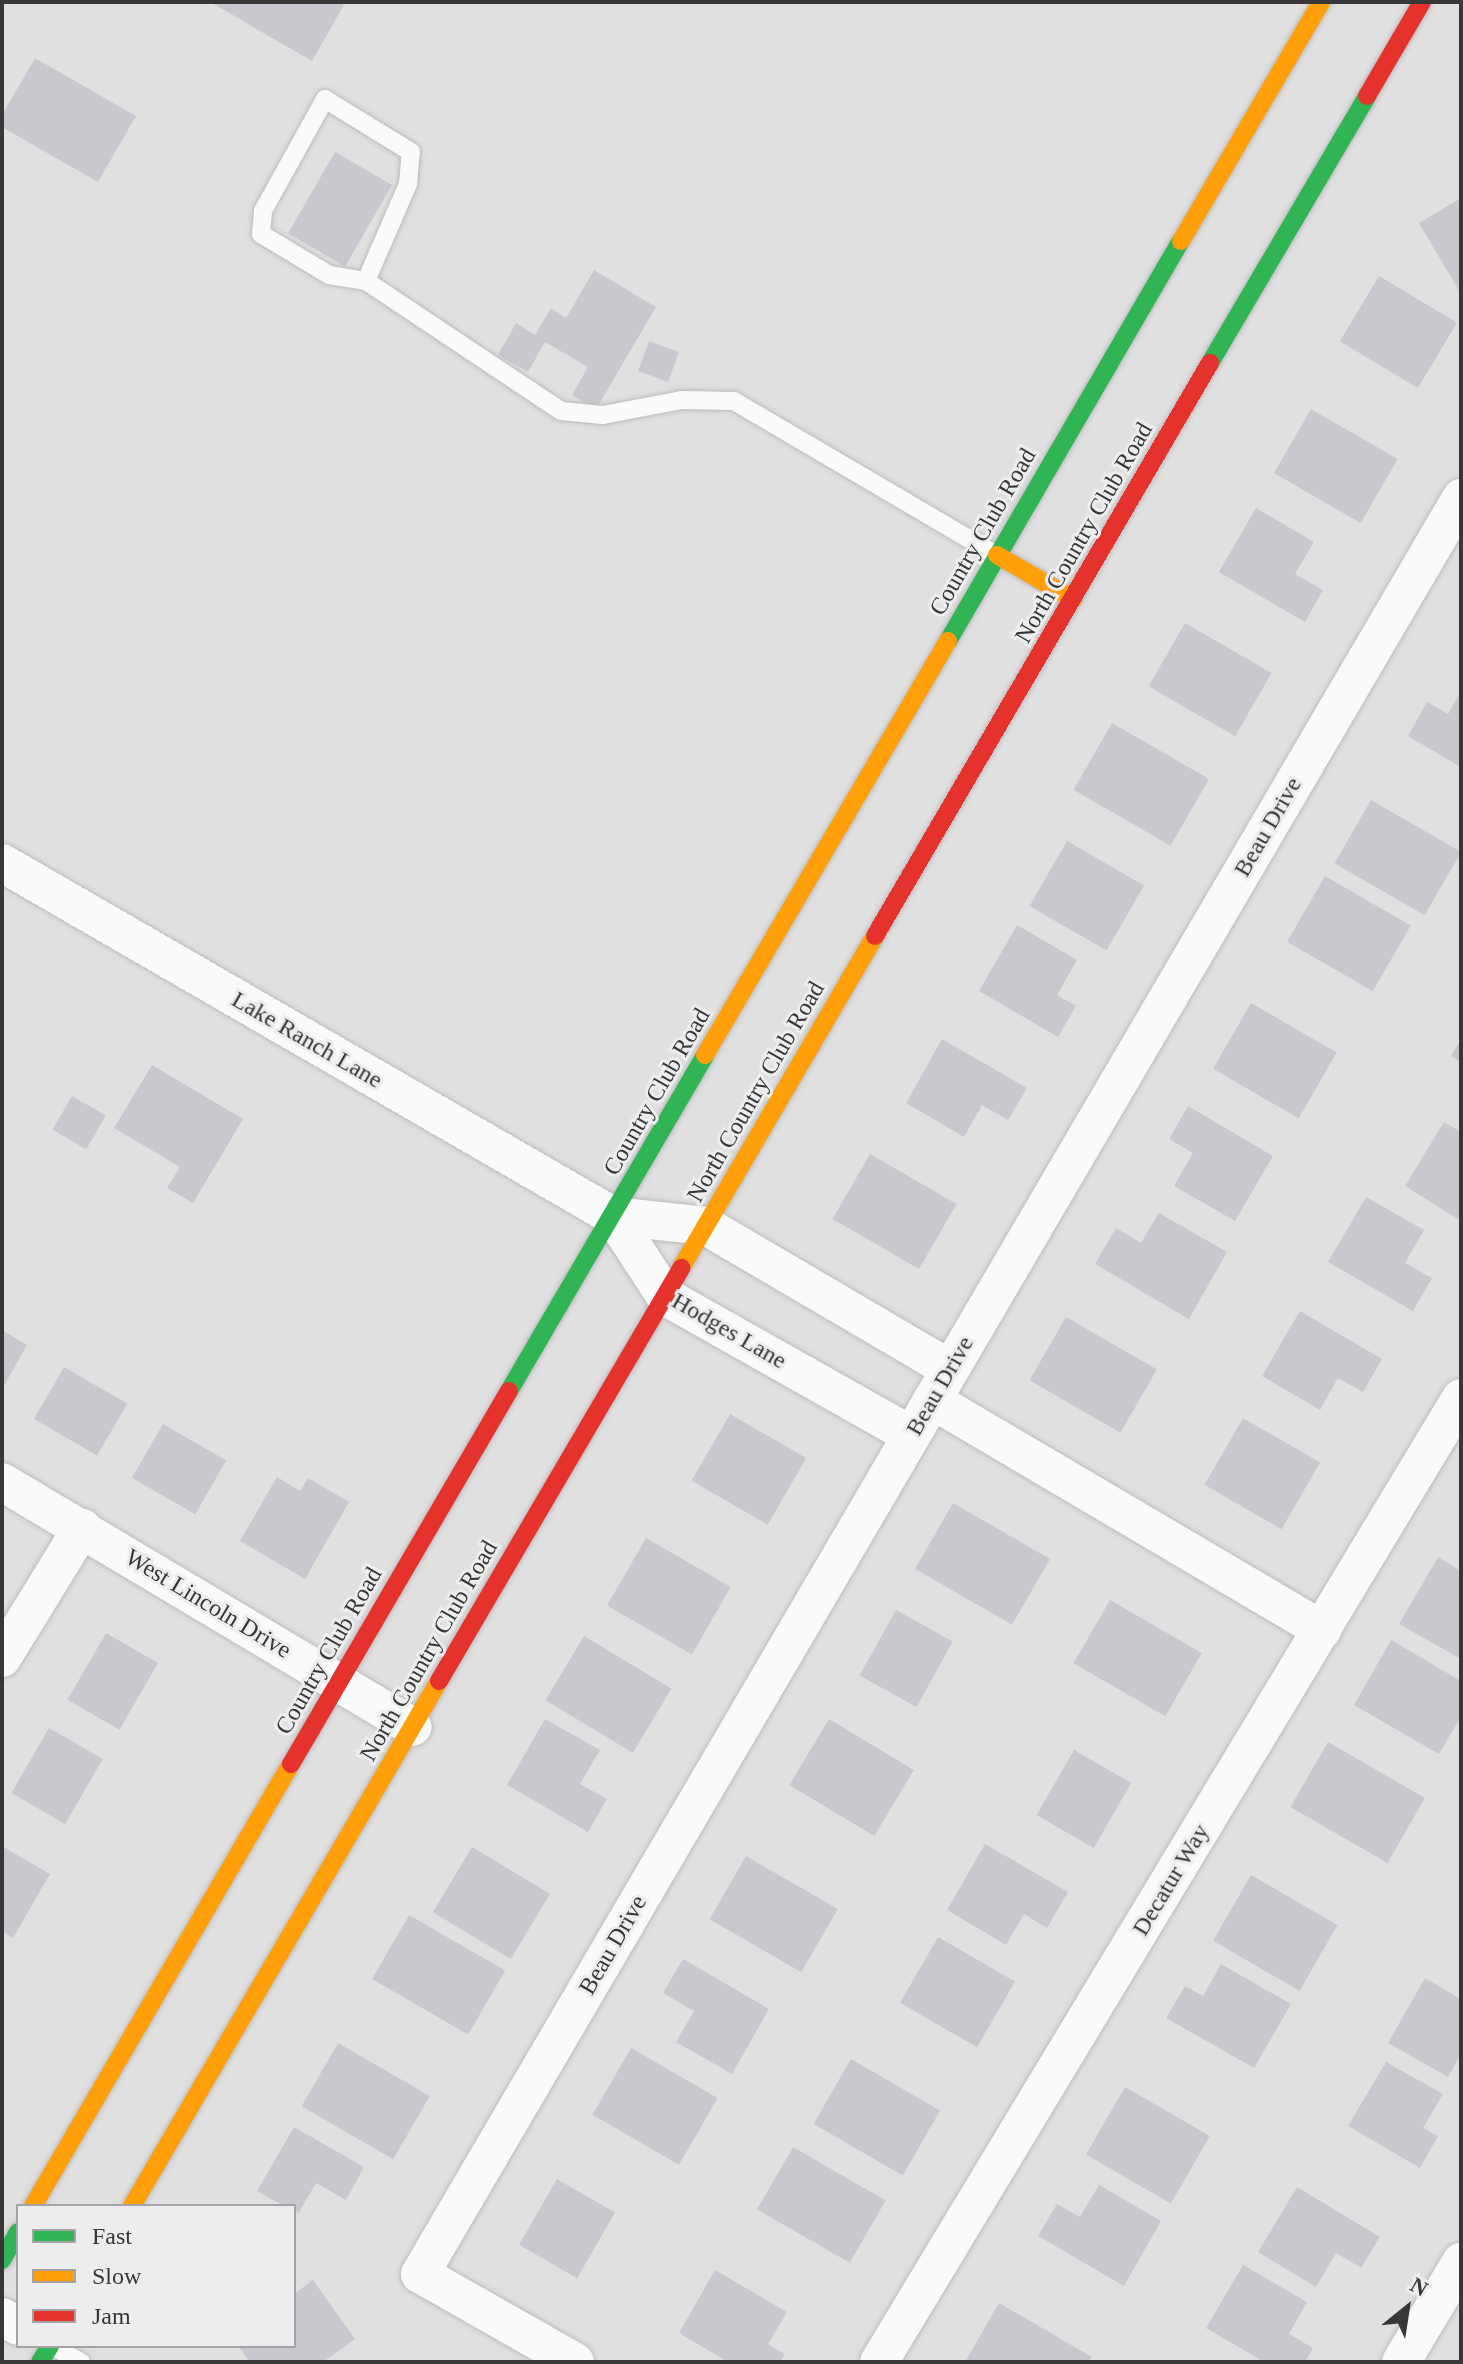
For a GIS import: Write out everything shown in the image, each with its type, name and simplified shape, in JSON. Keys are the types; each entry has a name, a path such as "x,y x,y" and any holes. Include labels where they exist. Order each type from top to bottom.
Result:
{"main road":[{"name":"Country Club Road","path":"34,2204 1321,2"},
{"name":"North Country Club Road","path":"133,2204 1422,2"},
{"path":"997,555 1073,599"},
{"path":"2,2260 16,2236"}],"street":[{"name":"Beau Drive","path":"575,2362 420,2274 1461,498"},
{"name":"Lake Ranch Lane","path":"2,863 613,1216"},
{"path":"613,1216 706,1226 941,1385 1322,1630"},
{"name":"Hodges Lane","path":"613,1216 666,1297 911,1435"},
{"name":"Decatur Way","path":"879,2362 1461,1398"},
{"name":"West Lincoln Drive","path":"2,1482 413,1727"},
{"path":"2,1658 82,1528"},
{"path":"1401,2362 1461,2262"}],"lane":[{"path":"366,281 408,184 411,152 325,99 263,211 261,234 329,275 366,281 561,411 603,415 682,400 734,401 997,555"},
{"path":"55,2348 81,2362"}],"building":[{"path":"210,2 338,2 344,5 312,61"},
{"path":"35,58 136,116 98,182 2,127 2,115"},
{"path":"335,152 392,185 345,266 288,233"},
{"path":"1461,198 1461,294 1419,223"},
{"path":"594,270 656,307 596,409 572,395 588,367 545,342 528,372 498,355 516,323 535,335 551,308 566,318"},
{"path":"1379,276 1457,323 1418,388 1340,341"},
{"path":"649,341 679,352 668,382 638,371"},
{"path":"1311,409 1398,459 1361,523 1274,473"},
{"path":"1256,508 1314,542 1295,574 1323,590 1305,622 1219,572"},
{"path":"1185,623 1272,673 1235,736 1148,686"},
{"path":"1461,691 1461,767 1408,736 1427,702 1448,714"},
{"path":"1112,723 1209,779 1170,846 1074,790"},
{"path":"1371,800 1461,852 1425,915 1334,863"},
{"path":"1067,841 1144,886 1107,950 1030,906"},
{"path":"1325,876 1411,925 1373,991 1287,942"},
{"path":"1017,925 1077,960 1057,995 1076,1006 1058,1037 979,991"},
{"path":"1251,1003 1337,1052 1299,1118 1213,1069"},
{"path":"942,1039 1027,1088 1008,1120 982,1105 964,1137 906,1103"},
{"path":"1461,1039 1461,1062 1451,1056"},
{"path":"152,1065 243,1119 193,1203 167,1188 180,1167 114,1128"},
{"path":"72,1096 106,1116 86,1149 52,1130"},
{"path":"1188,1106 1273,1156 1235,1221 1174,1186 1193,1153 1169,1139"},
{"path":"1444,1122 1461,1132 1461,1221 1405,1186"},
{"path":"870,1154 957,1204 919,1269 832,1219"},
{"path":"1366,1197 1424,1230 1405,1263 1432,1278 1413,1311 1328,1262"},
{"path":"1159,1213 1227,1252 1189,1319 1095,1264 1116,1228 1141,1243"},
{"path":"1300,1311 1382,1359 1363,1392 1338,1378 1320,1410 1262,1376"},
{"path":"1066,1317 1157,1370 1120,1433 1030,1380"},
{"path":"2,1330 27,1345 2,1389"},
{"path":"64,1367 127,1404 97,1455 34,1419"},
{"path":"730,1414 806,1458 768,1525 692,1481"},
{"path":"1243,1418 1320,1462 1282,1529 1204,1485"},
{"path":"163,1424 226,1460 195,1514 132,1478"},
{"path":"277,1477 300,1491 308,1478 349,1502 305,1579 240,1541"},
{"path":"953,1503 1050,1559 1012,1625 915,1569"},
{"path":"646,1538 731,1587 692,1655 607,1606"},
{"path":"1438,1557 1461,1571 1461,1659 1399,1624"},
{"path":"1110,1600 1202,1653 1165,1716 1074,1663"},
{"path":"896,1610 953,1642 916,1707 860,1676"},
{"path":"106,1633 158,1663 119,1730 68,1700"},
{"path":"584,1636 671,1689 633,1753 545,1700"},
{"path":"1391,1640 1461,1681 1461,1716 1439,1754 1354,1705"},
{"path":"545,1719 600,1750 580,1784 607,1799 588,1832 507,1785"},
{"path":"829,1719 914,1770 874,1836 789,1785"},
{"path":"49,1728 103,1759 65,1824 12,1793"},
{"path":"1328,1742 1425,1798 1387,1863 1290,1807"},
{"path":"1074,1750 1131,1783 1094,1848 1036,1815"},
{"path":"985,1844 1068,1892 1047,1928 1024,1914 1006,1945 947,1910"},
{"path":"2,1846 50,1874 13,1938 2,1931"},
{"path":"472,1847 550,1894 511,1959 433,1912"},
{"path":"746,1856 838,1909 801,1972 710,1919"},
{"path":"1251,1875 1338,1925 1300,1991 1213,1941"},
{"path":"409,1915 505,1970 468,2035 372,1979"},
{"path":"938,1937 1015,1981 977,2047 900,2003"},
{"path":"683,1959 769,2009 732,2074 676,2042 694,2011 663,1993"},
{"path":"1221,1964 1291,2004 1254,2068 1166,2018 1185,1986 1203,1996"},
{"path":"1425,1978 1461,1999 1461,2054 1448,2077 1388,2043"},
{"path":"338,2043 430,2096 393,2159 302,2106"},
{"path":"631,2048 718,2098 679,2165 592,2115"},
{"path":"851,2059 940,2110 903,2175 814,2124"},
{"path":"1386,2062 1443,2094 1423,2128 1438,2136 1420,2168 1348,2126"},
{"path":"1125,2087 1210,2136 1171,2204 1086,2155"},
{"path":"294,2127 364,2167 346,2200 316,2183 298,2214 296,2204 280,2204 257,2191"},
{"path":"793,2147 886,2200 850,2263 757,2209"},
{"path":"557,2179 615,2212 577,2278 519,2245"},
{"path":"1099,2185 1161,2221 1124,2286 1038,2236 1057,2204 1080,2217"},
{"path":"1297,2187 1380,2237 1361,2268 1336,2253 1316,2287 1258,2252"},
{"path":"1243,2265 1307,2302 1289,2334 1313,2348 1305,2362 1264,2362 1206,2328"},
{"path":"715,2270 787,2312 768,2344 785,2354 780,2362 728,2362 679,2333"},
{"path":"313,2280 355,2339 323,2362 250,2362 240,2348 296,2348 296,2293"},
{"path":"999,2303 1092,2357 1089,2362 965,2362"}],"traffic: fast":[{"path":"1210,363 1367,96"},
{"path":"948,641 1181,241"},
{"path":"509,1391 705,1055"},
{"path":"2,2260 16,2236"},
{"path":"40,2362 49,2348"}],"traffic: slow":[{"path":"1181,241 1321,2"},
{"path":"997,555 1073,599"},
{"path":"705,1055 948,641"},
{"path":"681,1268 875,936"},
{"path":"133,2204 439,1681"},
{"path":"34,2204 291,1764"}],"traffic: jam":[{"path":"1367,96 1422,2"},
{"path":"875,936 1210,363"},
{"path":"439,1681 681,1268"},
{"path":"291,1764 509,1391"}]}
